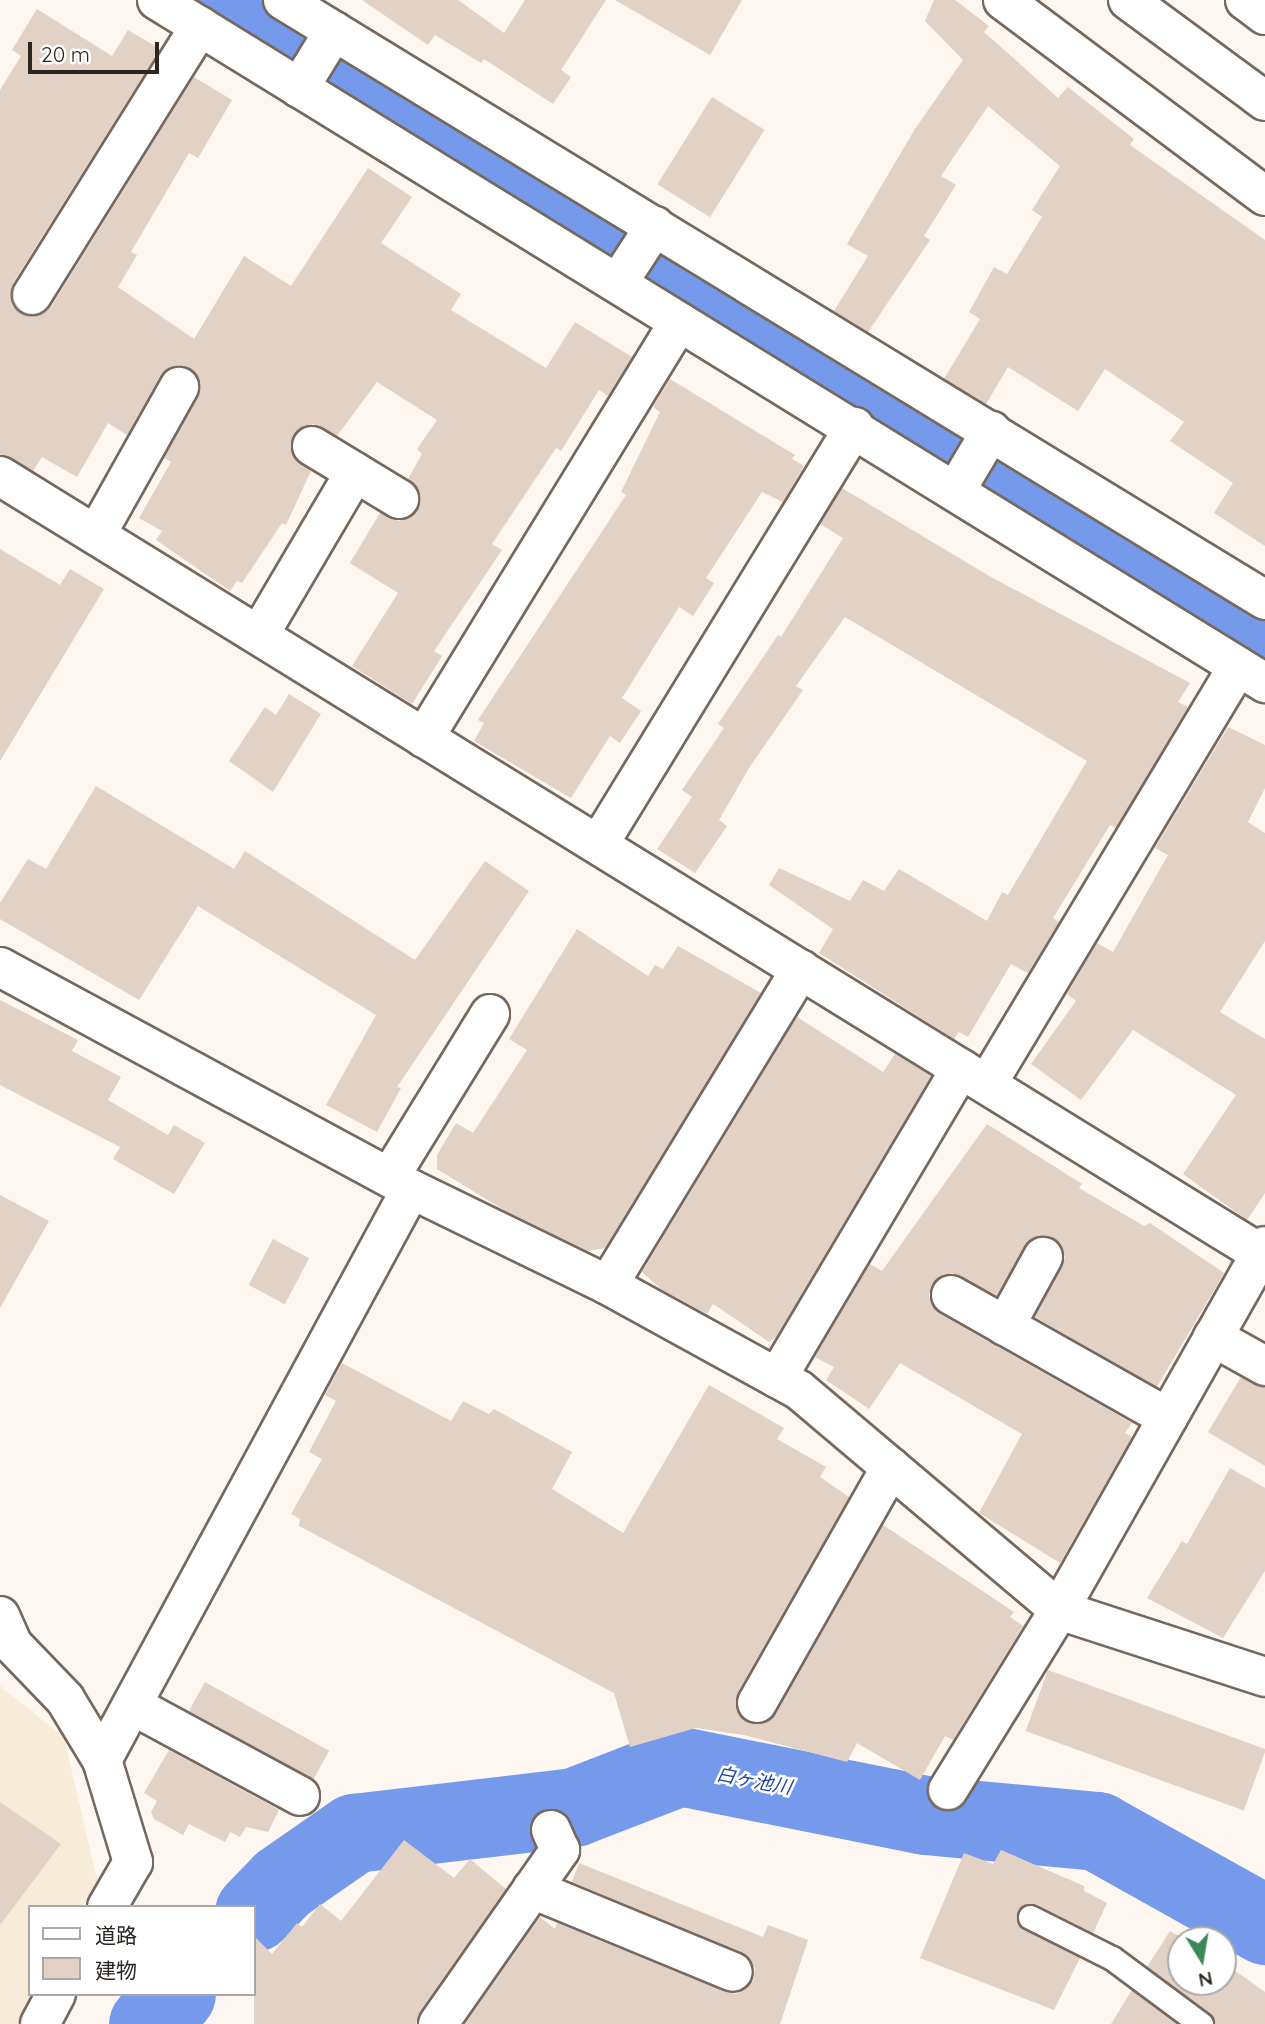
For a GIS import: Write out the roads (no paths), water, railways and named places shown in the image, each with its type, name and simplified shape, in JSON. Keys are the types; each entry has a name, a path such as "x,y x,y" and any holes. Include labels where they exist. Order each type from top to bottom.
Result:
{"main road":[{"path":"157,0 854,427 1252,675 974,1076 777,1378"},
{"path":"283,0 1265,600"},
{"path":"1003,0 1265,196"},
{"path":"1128,0 1265,101"},
{"path":"1245,0 1265,15"},
{"path":"32,295 200,26"},
{"path":"299,88 334,31"},
{"path":"618,284 654,226"},
{"path":"424,737 679,322"},
{"path":"96,535 179,387"},
{"path":"600,842 854,427"},
{"path":"956,491 991,431"},
{"path":"312,446 400,499"},
{"path":"259,635 355,472"},
{"path":"0,475 424,737 600,842 974,1076 1263,1250 1059,1610 948,1790"},
{"path":"0,967 401,1182 608,1284 800,1390 1059,1610 1265,1677"},
{"path":"608,1284 801,969"},
{"path":"102,1760 490,1014"},
{"path":"1005,1326 1042,1257"},
{"path":"951,1295 1168,1418"},
{"path":"1213,1337 1265,1366"},
{"path":"757,1703 891,1467"},
{"path":"0,1616 13,1645 65,1699 102,1760 133,1863 108,1905"},
{"path":"132,1705 300,1796"},
{"path":"438,2024 560,1850 551,1830"},
{"path":"532,1889 733,1972"},
{"path":"40,2024 55,1996"}],"lane":[{"path":"1030,1917 1112,1958 1201,2024"}],"waterway":[{"path":"225,0 1265,644"},
{"name":"白ヶ池川","path":"256,1910 282,1883 354,1833 574,1807 680,1766 925,1815 1097,1831 1265,1925"},
{"name":"白ヶ池川","path":"148,2024 174,1996"}]}
